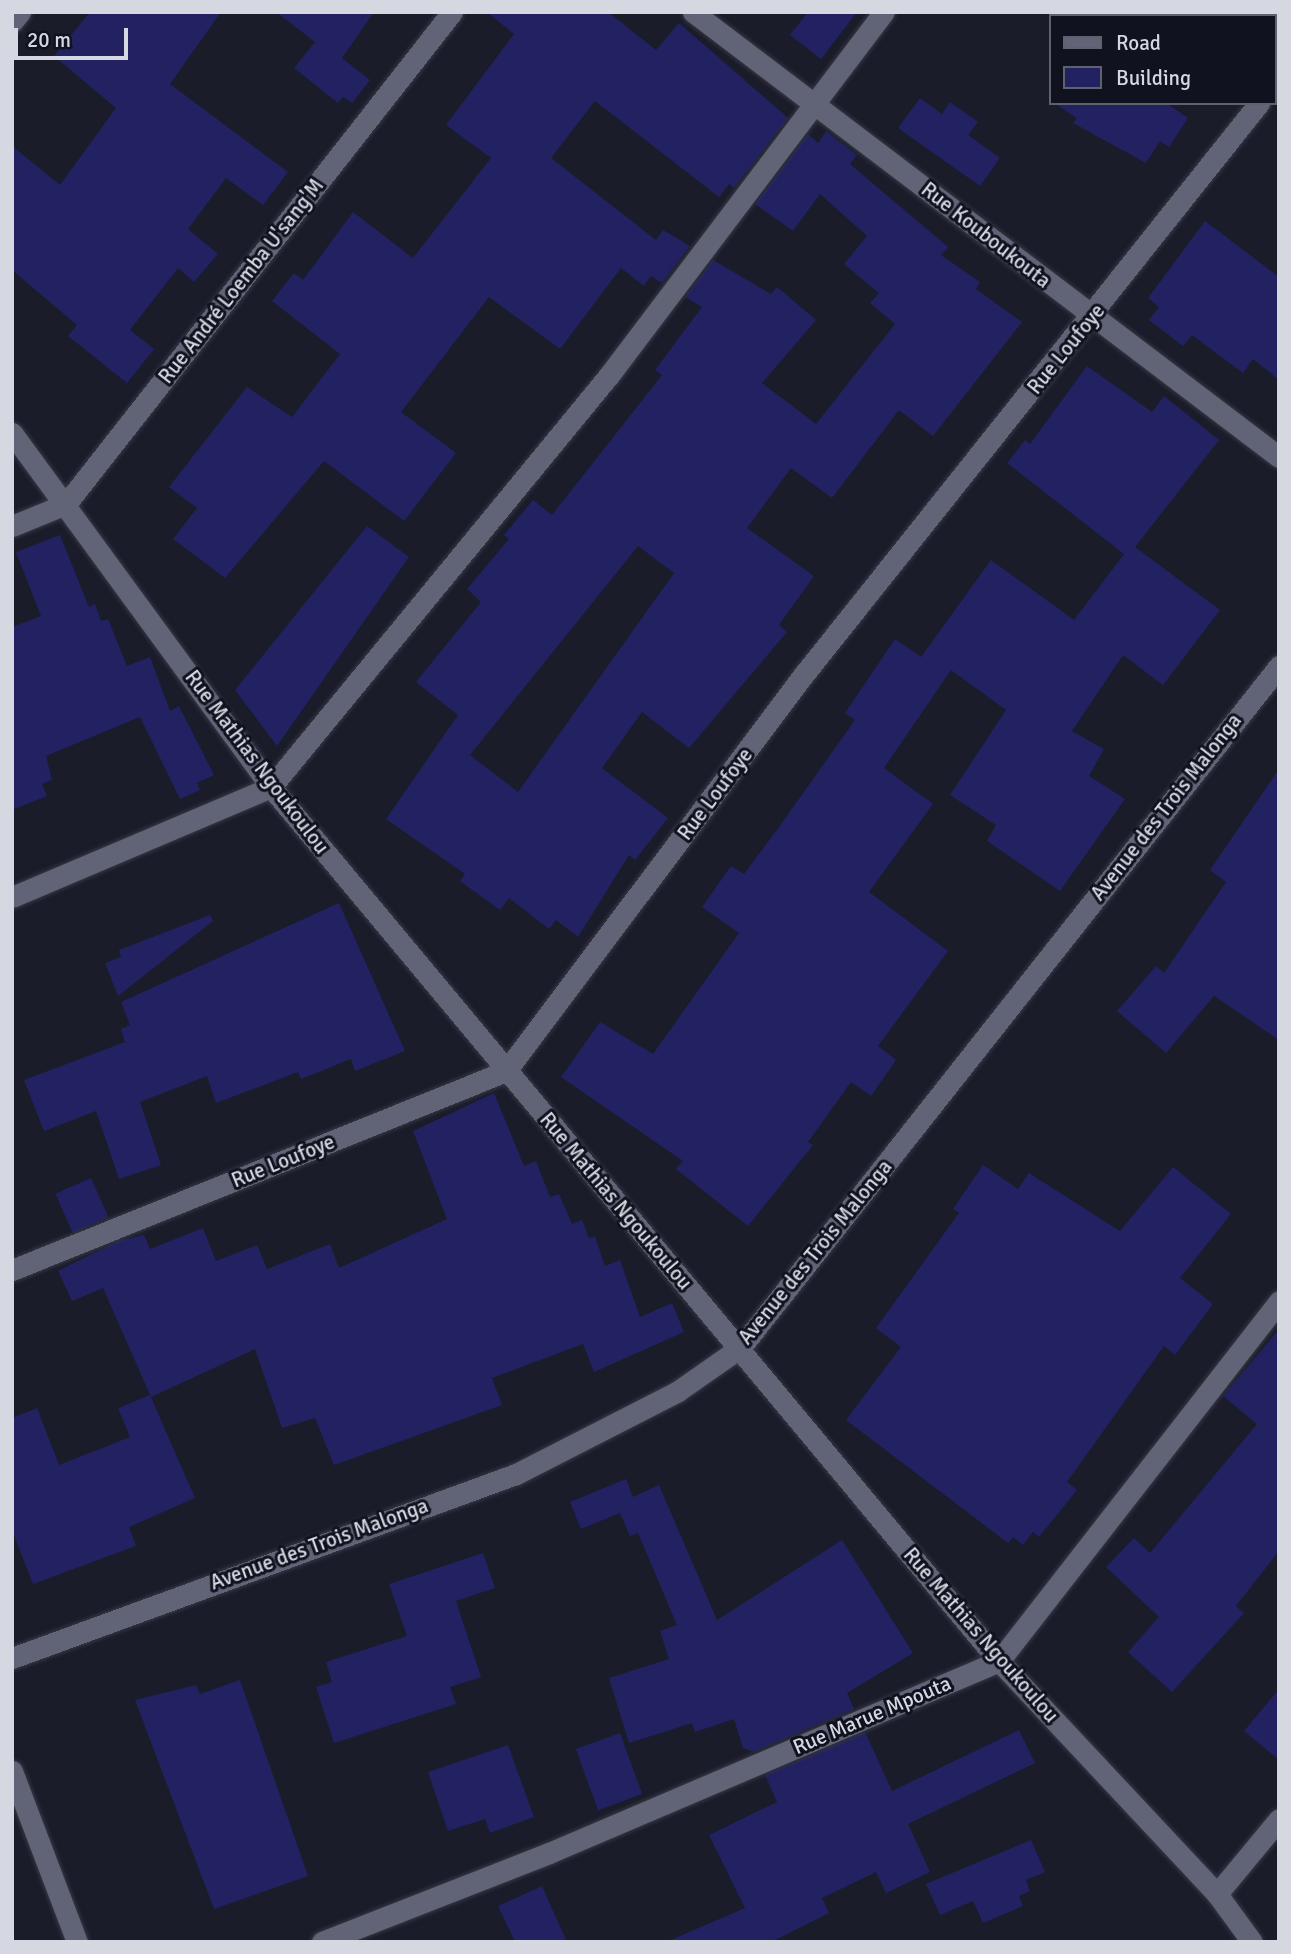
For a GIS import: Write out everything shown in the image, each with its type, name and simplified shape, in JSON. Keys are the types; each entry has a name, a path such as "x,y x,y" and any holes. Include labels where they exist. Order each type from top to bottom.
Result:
{"street":[{"path":"12,22 20,12"},
{"name":"Rue André Loemba U'sang'M","path":"12,526 66,504 452,12"},
{"name":"Rue Kouboukouta","path":"693,12 1279,457"},
{"path":"12,897 271,787 610,374 884,12"},
{"name":"Rue Loufoye","path":"12,1270 506,1072 805,673 1092,317 1257,105"},
{"name":"Rue Mathias Ngoukoulou","path":"12,433 271,787 506,1072 741,1347 999,1661 1217,1894 1252,1942"},
{"name":"Avenue des Trois Malonga","path":"12,1658 516,1474 678,1391 741,1347 1279,666"},
{"name":"Rue Marue Mpouta","path":"322,1942 549,1853 999,1661 1279,1301"},
{"path":"12,1771 77,1942"},
{"path":"1217,1894 1279,1819"}],"building":[{"path":"90,12 221,12 170,84 288,172 263,205 226,178 188,229 218,254 194,282 178,268 130,330 154,349 127,383 68,336 77,325 12,270 12,146 60,185 116,108 54,56"},
{"path":"276,12 374,12 342,58 370,80 352,103 343,97 338,103 294,68 315,42"},
{"path":"487,12 608,12 656,50 679,23 788,118 734,188 729,184 719,197 595,101 551,158 656,240 663,230 690,246 662,283 651,276 644,286 621,268 560,349 489,297 401,412 456,453 404,521 324,461 225,578 173,539 197,508 169,487 247,387 292,417 340,354 272,301 294,273 303,280 353,212 413,258 491,158 446,125 514,34"},
{"path":"808,12 857,12 821,59 790,35"},
{"path":"920,98 942,114 950,102 978,122 968,135 1000,158 980,186 898,128"},
{"path":"1057,105 1169,105 1188,118 1169,147 1160,141 1146,163 1073,123 1077,118"},
{"path":"826,131 857,155 850,164 948,247 941,255 980,282 976,289 1022,322 933,436 899,410 832,498 791,468 747,528 814,576 779,625 787,632 689,748 642,712 602,768 668,818 635,860 629,855 578,937 556,920 549,929 509,898 500,910 460,881 465,874 386,819 458,715 416,682 481,602 467,589 509,539 504,535 533,500 552,515 662,375 655,370 702,307 685,297 713,260 771,294 777,287 816,320 762,383 816,424 895,324 870,303 879,293 844,264 867,236 820,194 793,231 755,204 808,134 818,143","holes":["638,546 674,573 518,792 470,755"]},
{"path":"1205,221 1279,277 1279,380 1253,359 1243,373 1192,335 1183,346 1149,320 1159,307 1148,298"},
{"path":"1087,366 1152,412 1164,396 1219,440 1135,547 1220,610 1163,685 1123,655 1072,731 1104,749 1089,776 1125,799 1060,891 987,841 996,825 950,795 1006,710 951,670 884,768 933,804 869,892 948,951 878,1046 896,1060 871,1096 851,1082 808,1142 813,1145 748,1226 676,1169 683,1161 561,1077 600,1022 653,1054 739,933 702,907 731,866 744,874 779,827 855,720 845,713 895,639 921,657 991,560 1074,620 1124,554 1007,463 1025,440 1030,444"},
{"path":"367,526 409,557 277,746 235,690"},
{"path":"60,535 89,607 95,604 101,621 108,619 127,666 150,657 170,711 179,706 214,775 197,783 200,790 180,799 140,717 46,756 52,780 42,784 47,796 12,810 12,627 41,616 16,552"},
{"path":"1279,769 1279,1040 1214,996 1166,1053 1117,1011 1156,966 1164,973 1226,882 1210,870"},
{"path":"339,903 405,1051 355,1071 351,1059 301,1079 298,1072 216,1103 207,1076 140,1102 161,1165 119,1179 96,1111 44,1131 24,1080 125,1042 121,1029 130,1025 121,1002"},
{"path":"210,915 213,921 118,996 105,963 121,957 119,950"},
{"path":"494,1093 524,1166 536,1161 550,1197 559,1194 572,1224 582,1220 589,1238 595,1236 605,1266 620,1260 640,1317 672,1303 684,1332 594,1372 583,1344 492,1378 502,1405 334,1465 315,1418 282,1428 255,1349 151,1397 103,1288 72,1301 58,1271 118,1241 144,1235 150,1249 203,1228 216,1261 257,1245 267,1269 330,1244 339,1268 447,1219 413,1131"},
{"path":"983,1165 1018,1189 1029,1173 1120,1231 1173,1167 1231,1214 1180,1278 1213,1304 1175,1355 1164,1346 1067,1482 1077,1490 1039,1537 1033,1532 1023,1545 1013,1537 1008,1543 846,1420 901,1347 876,1328 959,1213 953,1209"},
{"path":"91,1178 108,1217 73,1233 55,1194"},
{"path":"1279,1329 1279,1551 1236,1606 1244,1613 1172,1692 1128,1652 1159,1617 1106,1567 1134,1538 1150,1553 1257,1424 1223,1396"},
{"path":"150,1395 195,1498 129,1527 136,1546 33,1584 12,1530 12,1418 37,1408 59,1465 130,1437 118,1408"},
{"path":"626,1479 633,1497 659,1485 717,1620 842,1540 913,1653 847,1693 854,1709 753,1752 743,1748 734,1719 695,1732 692,1723 629,1743 609,1678 669,1659 660,1631 677,1625 638,1533 630,1536 620,1513 581,1529 570,1502"},
{"path":"483,1553 495,1588 456,1601 481,1677 450,1687 456,1704 334,1743 316,1687 332,1682 326,1662 407,1636 389,1584"},
{"path":"240,1680 308,1876 214,1909 135,1700 196,1685 200,1694"},
{"path":"1279,1689 1279,1760 1244,1731"},
{"path":"1019,1730 1035,1763 908,1824 930,1872 886,1893 876,1872 822,1898 829,1913 771,1942 666,1942 745,1908 709,1835 777,1802 765,1775 865,1732 892,1791"},
{"path":"620,1733 642,1794 598,1810 576,1749"},
{"path":"508,1745 534,1817 490,1833 485,1819 448,1831 428,1772"},
{"path":"1031,1840 1045,1872 1026,1880 1030,1891 1019,1896 1023,1906 983,1923 973,1901 940,1915 926,1884"},
{"path":"542,1886 567,1942 515,1942 498,1906"}]}
